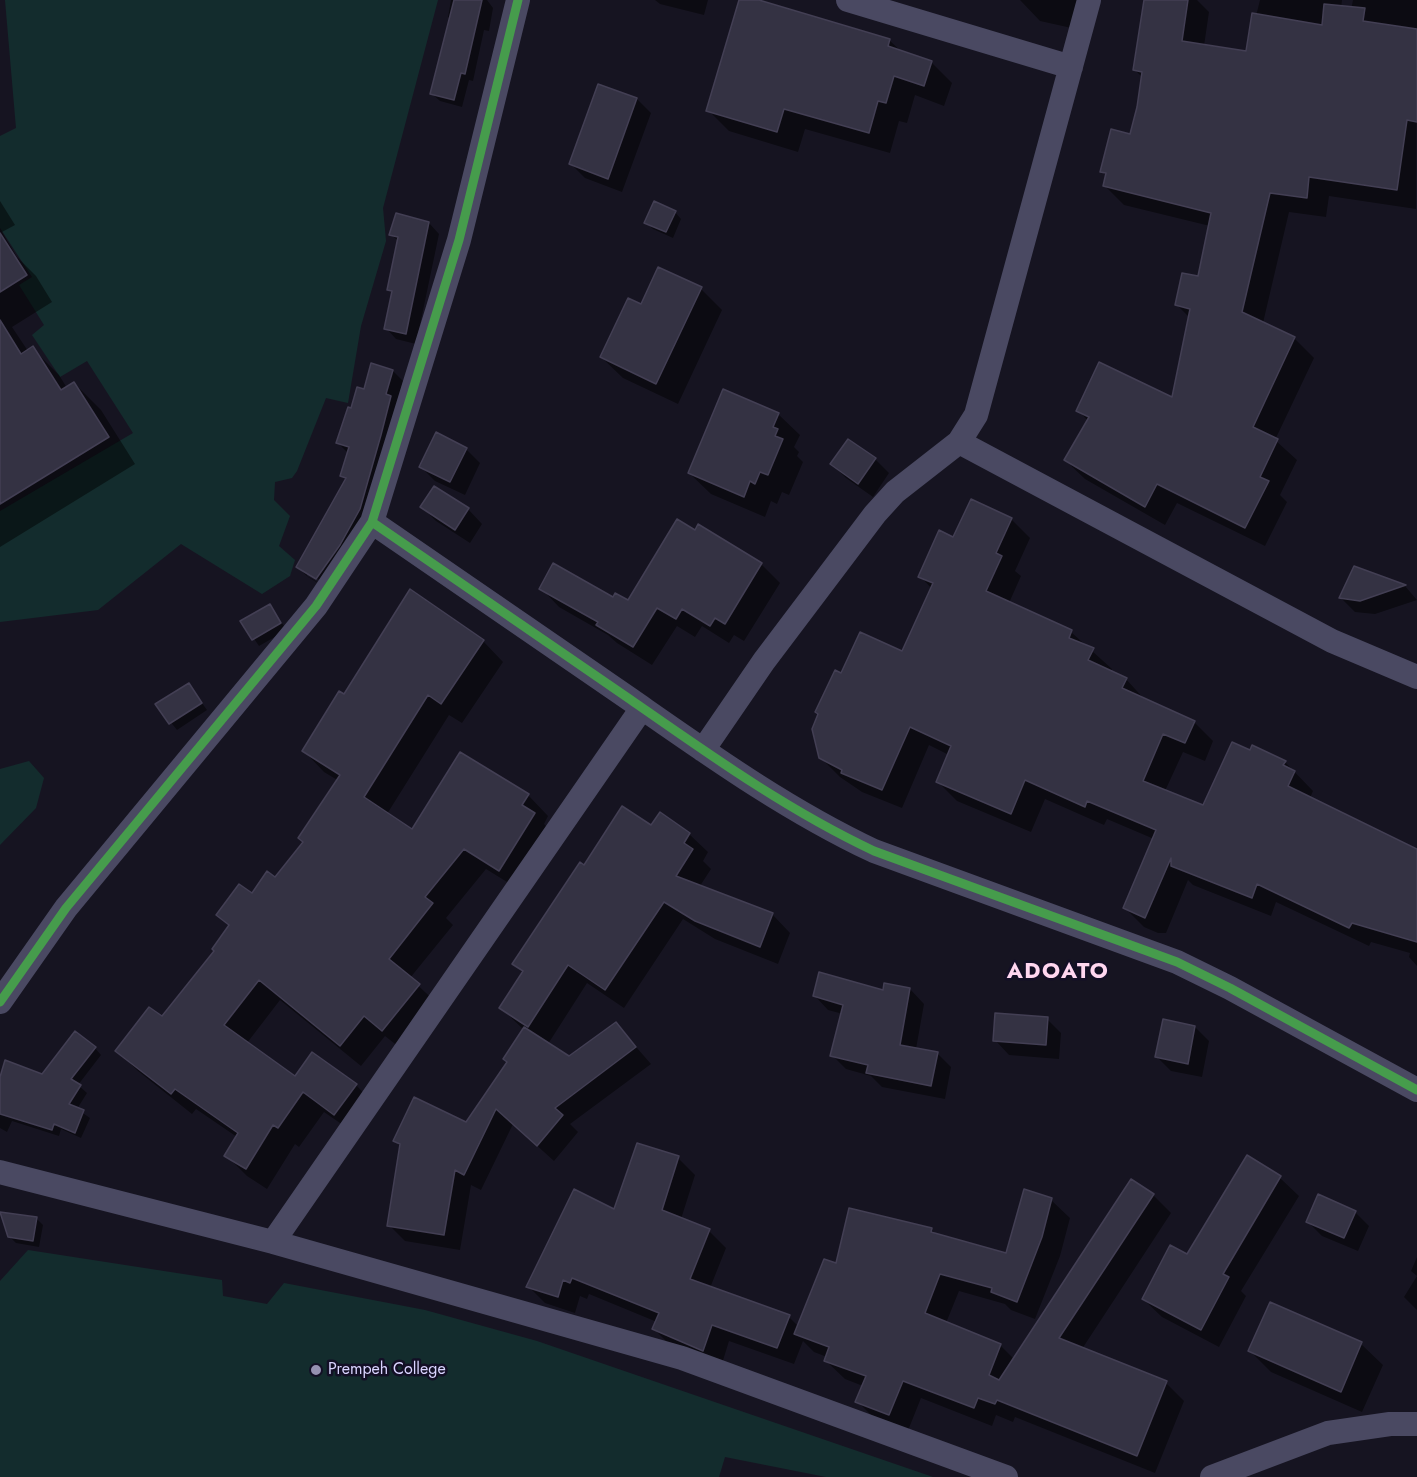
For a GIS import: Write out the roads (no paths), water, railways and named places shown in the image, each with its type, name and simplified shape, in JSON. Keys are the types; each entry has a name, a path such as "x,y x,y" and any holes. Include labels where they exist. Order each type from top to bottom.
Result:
{"street":[{"path":"0,1002 66,908 316,606 372,522 459,240 518,0"},
{"path":"848,0 1071,67"},
{"path":"703,750 764,660 875,514 895,492 959,442 976,415 1089,0"},
{"path":"959,442 1332,641 1417,673"},
{"path":"372,522 785,805 856,843 1177,962 1230,988 1417,1090"},
{"path":"273,1242 642,708"},
{"path":"0,1172 273,1242 682,1358 1006,1477"},
{"path":"1212,1477 1328,1433 1390,1424 1417,1424"}],"place":[{"name":"Prempeh College","path":"316,1370"}],"district":[{"name":"ADOATO","path":"1058,973"}]}
